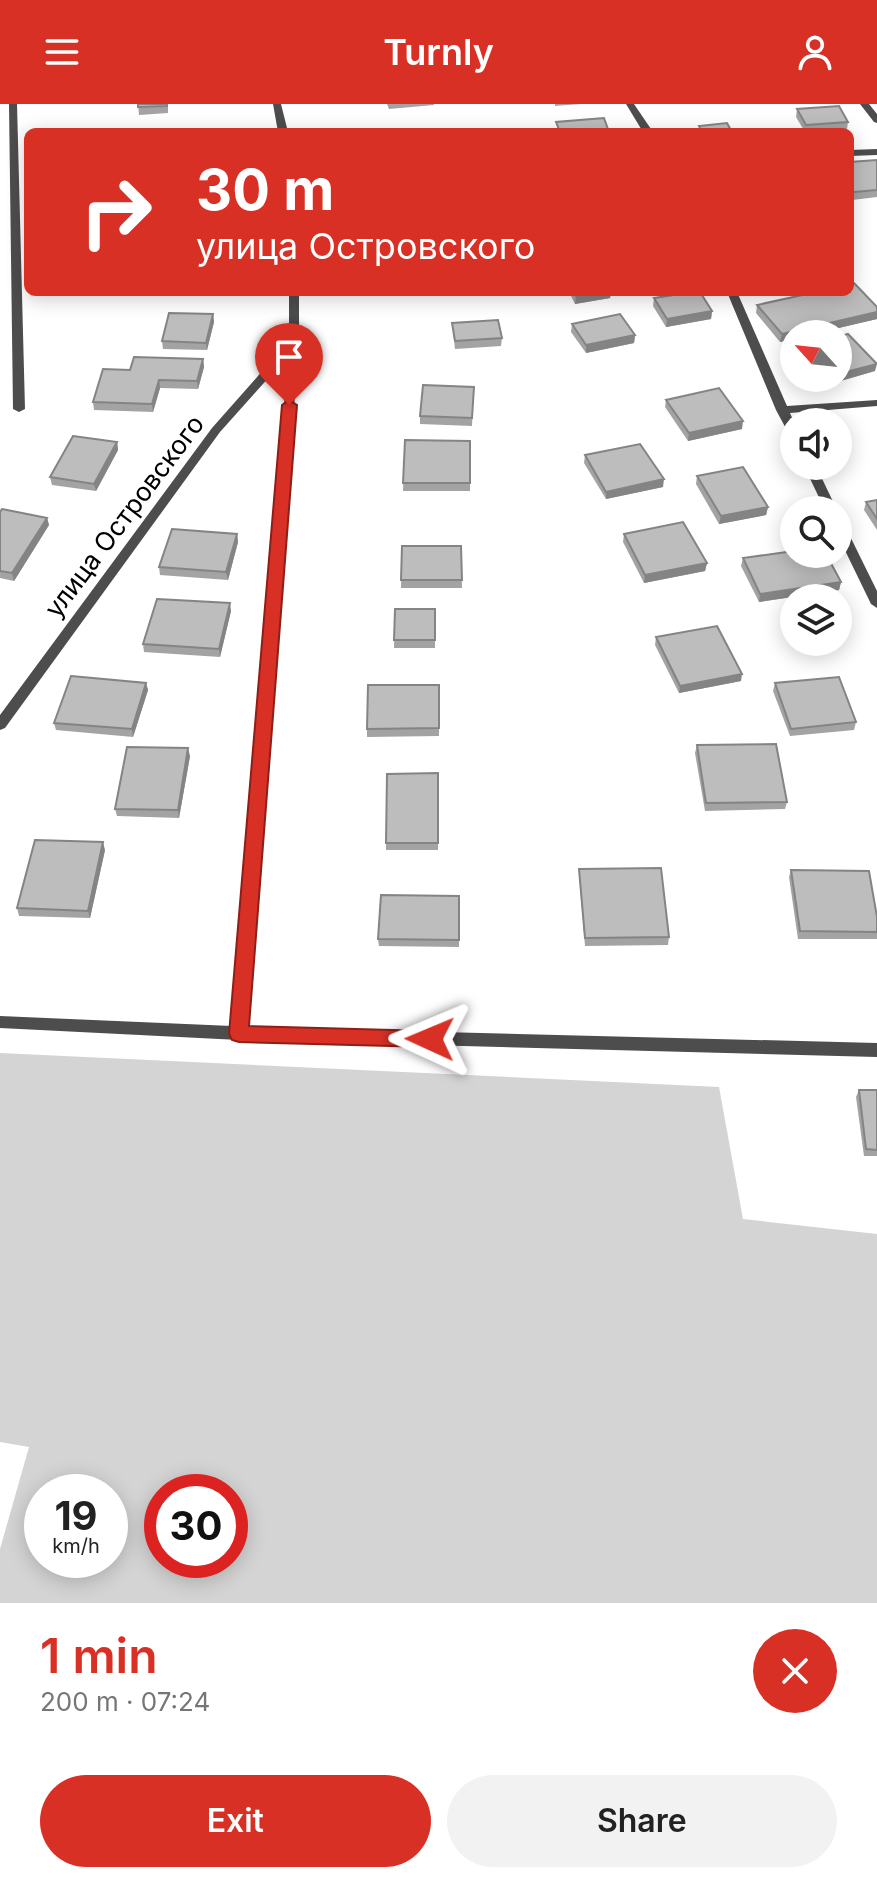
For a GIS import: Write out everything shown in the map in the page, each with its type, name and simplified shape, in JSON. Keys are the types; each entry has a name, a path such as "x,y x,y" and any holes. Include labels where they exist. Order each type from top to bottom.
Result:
{"street":[{"path":"13,104 6,143 19,409"},
{"path":"277,104 282,128"},
{"path":"630,104 645,128"},
{"path":"864,104 877,120"},
{"path":"854,153 877,152"},
{"path":"239,1034 294,342 294,296"},
{"path":"734,296 781,408"},
{"name":"улица Островского","path":"0,725 216,430 294,342"},
{"path":"809,408 877,403"},
{"path":"852,553 877,604"},
{"path":"0,1022 239,1034 877,1050"}],"shaded area":[{"path":"0,1053 719,1087 743,1219 877,1234 877,1603 0,1603 0,1549 29,1447 0,1442"}],"building":[{"path":"138,104 167,104 167,106 138,107"},
{"path":"839,106 848,122 806,125 797,109"},
{"path":"604,118 608,128 558,128 556,122"},
{"path":"727,123 730,128 700,128"},
{"path":"877,160 877,190 854,192 854,162"},
{"path":"854,283 877,307 877,312 842,320 780,320 780,332 757,305 798,296 854,296"},
{"path":"703,296 712,311 667,319 654,298"},
{"path":"169,313 213,314 206,343 162,341"},
{"path":"620,314 635,335 586,345 572,324"},
{"path":"498,320 502,338 455,341 452,323"},
{"path":"852,338 877,364 852,370"},
{"path":"134,357 203,359 197,381 159,380 152,404 93,402 103,369 130,370"},
{"path":"423,385 474,387 472,418 420,416"},
{"path":"719,388 743,421 689,433 666,400"},
{"path":"73,436 117,442 94,484 50,477"},
{"path":"405,440 470,441 470,483 403,483"},
{"path":"640,444 664,479 606,492 585,455"},
{"path":"743,467 768,507 721,516 697,476"},
{"path":"877,500 877,519 866,502"},
{"path":"2,509 47,518 12,573 0,571"},
{"path":"683,522 707,563 645,575 624,534"},
{"path":"172,529 237,534 226,572 159,567"},
{"path":"402,546 461,546 462,580 401,580"},
{"path":"780,553 780,568 834,568 841,582 780,584 780,591 760,594 743,558"},
{"path":"157,599 230,603 219,649 143,644"},
{"path":"395,609 435,609 435,640 394,640"},
{"path":"717,626 742,674 680,686 656,637"},
{"path":"71,676 146,683 132,729 54,723"},
{"path":"839,677 856,722 791,729 775,683"},
{"path":"368,685 439,685 439,728 367,729"},
{"path":"776,744 787,802 706,803 697,745"},
{"path":"127,747 188,748 178,810 115,809"},
{"path":"438,773 438,843 386,843 387,774"},
{"path":"35,840 103,842 88,911 17,908"},
{"path":"661,868 669,937 585,938 579,869"},
{"path":"791,870 869,871 877,932 800,931"},
{"path":"381,895 459,896 459,940 378,939"},
{"path":"859,1090 877,1090 877,1150 866,1149"}],"route":[{"path":"289,405 239,1034 430,1039"}]}
